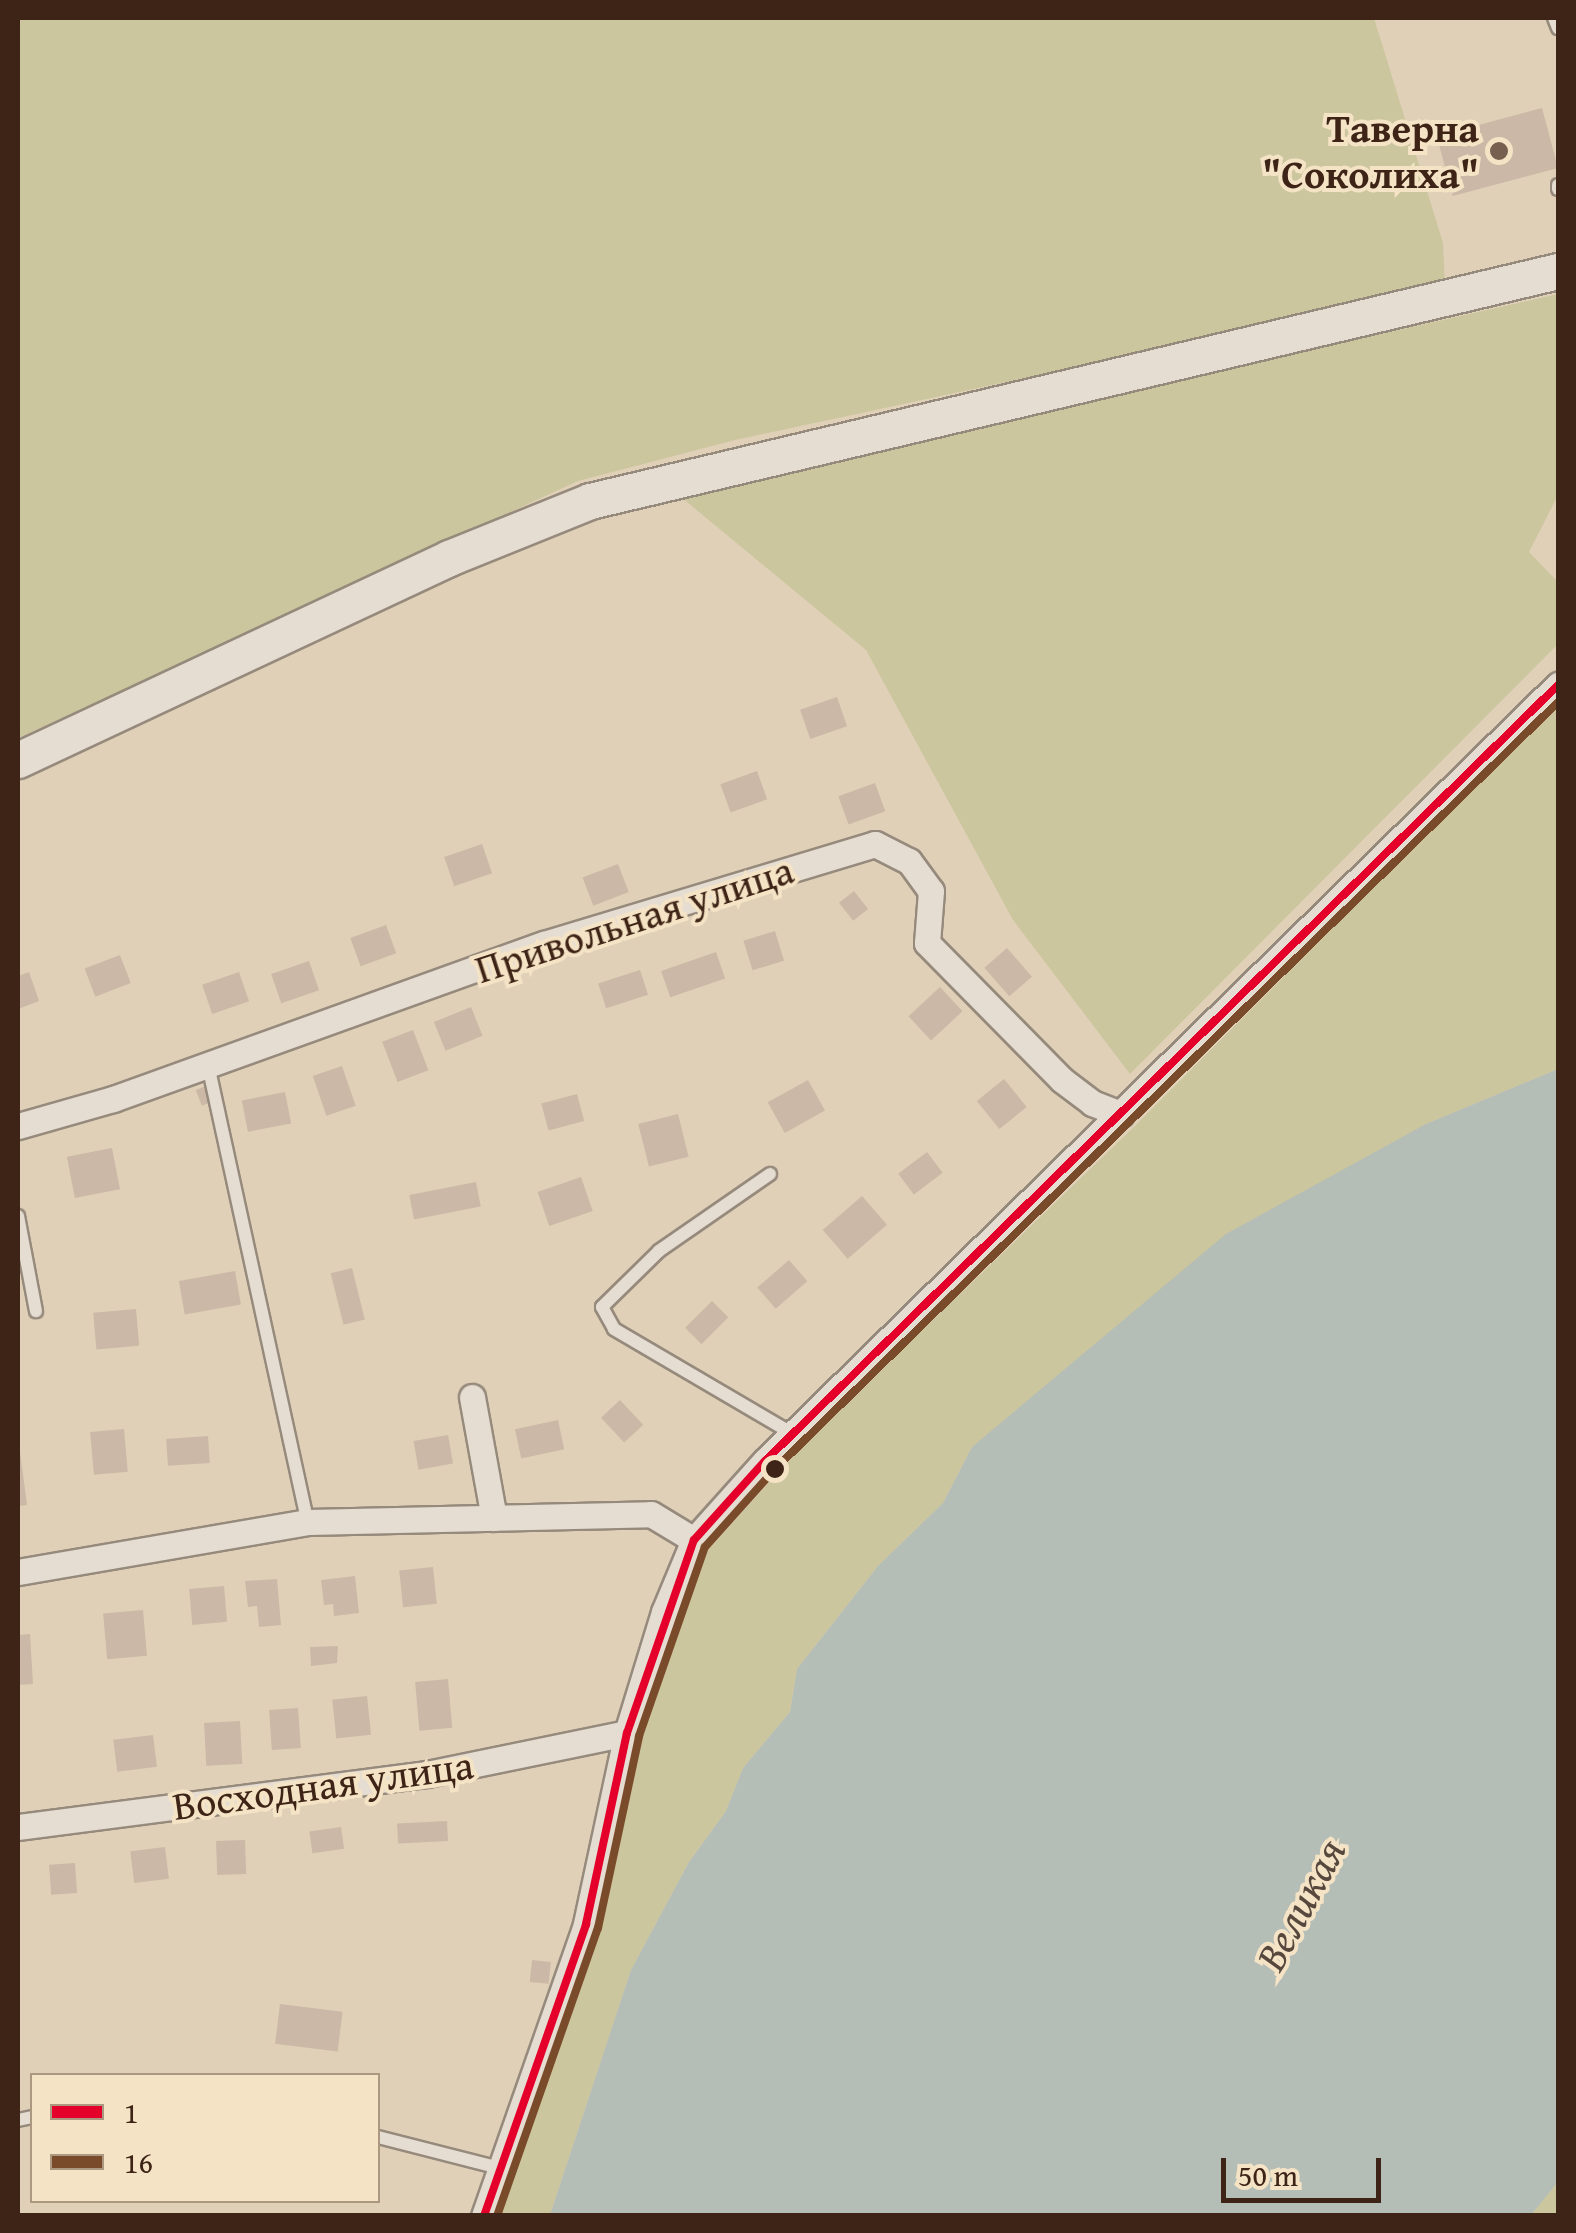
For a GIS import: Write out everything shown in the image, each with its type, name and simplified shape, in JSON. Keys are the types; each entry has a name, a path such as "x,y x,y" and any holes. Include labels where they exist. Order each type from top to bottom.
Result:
{"street":[{"path":"18,760 449,558 590,501 1558,272"},
{"path":"484,2216 586,1924 627,1733 664,1612 694,1540 793,1434 1558,685"},
{"name":"Привольная улица","path":"22,1126 208,1065 544,944 875,844 908,861 931,891 927,944 1062,1080 1092,1103 1121,1114"},
{"path":"472,1397 494,1518"},
{"path":"18,1572 308,1522 652,1514 694,1540"},
{"name":"Восходная улица","path":"18,1827 427,1774 627,1733"}],"lane":[{"path":"1554,18 1558,28"},
{"path":"208,1065 308,1522"},
{"path":"770,1174 658,1250 602,1307 614,1330 793,1434"},
{"path":"18,1216 36,1310"},
{"path":"380,2138 500,2168"}],"shaded area":[{"path":"18,18 1374,18 1443,243 1445,288 735,440 578,481 18,738"},
{"path":"1558,294 1558,495 1529,552 1558,582 1558,644 1130,1074 1013,920 866,650 676,493"},
{"path":"1558,702 1558,1069 1426,1124 972,1447 943,1503 878,1566 797,1669 790,1712 743,1768 726,1811 689,1862 631,1970 550,2215 497,2216 599,1925 639,1734 673,1615 710,1548 805,1443 1135,1126"},
{"path":"1558,2182 1558,2215 1531,2215"}],"water":[{"name":"Великая","path":"1558,1069 1558,2182 1531,2215 550,2215 631,1970 689,1862 726,1811 743,1768 790,1712 797,1669 878,1566 943,1503 972,1447 1226,1234 1426,1124"}],"building":[{"name":"Таверна \"Соколиха\"","path":"1542,108 1558,168 1453,196 1437,136"},
{"path":"837,697 847,726 810,739 800,710"},
{"path":"757,771 767,799 731,813 720,784"},
{"path":"875,783 885,811 849,825 838,796"},
{"path":"482,844 492,873 454,886 444,857"},
{"path":"618,864 629,892 593,906 583,878"},
{"path":"854,891 868,909 853,921 839,903"},
{"path":"386,925 396,953 361,966 350,938"},
{"path":"775,931 784,961 753,970 743,941"},
{"path":"1007,948 1032,977 1009,996 984,968"},
{"path":"716,952 725,978 670,997 661,971"},
{"path":"120,955 131,983 95,997 85,969"},
{"path":"309,961 319,990 281,1003 271,974"},
{"path":"640,970 648,995 606,1008 598,984"},
{"path":"29,972 39,1001 18,1009 18,976"},
{"path":"239,972 249,1001 212,1014 202,985"},
{"path":"940,987 963,1011 931,1040 909,1016"},
{"path":"471,1007 483,1036 446,1051 434,1022"},
{"path":"413,1030 428,1070 398,1082 382,1042"},
{"path":"342,1066 356,1106 326,1116 313,1076"},
{"path":"1004,1079 1027,1107 999,1129 977,1101"},
{"path":"808,1080 825,1111 785,1133 768,1102"},
{"path":"206,1086 212,1102 202,1106 196,1090"},
{"path":"285,1092 291,1123 248,1132 242,1100"},
{"path":"577,1094 584,1121 549,1131 541,1104"},
{"path":"678,1114 689,1157 649,1167 638,1124"},
{"path":"112,1148 120,1189 75,1198 67,1157"},
{"path":"927,1152 943,1173 914,1194 898,1174"},
{"path":"581,1177 593,1211 549,1226 538,1192"},
{"path":"476,1182 481,1207 414,1220 409,1195"},
{"path":"862,1196 887,1225 848,1259 823,1230"},
{"path":"789,1260 807,1281 776,1309 757,1288"},
{"path":"352,1268 365,1319 343,1325 331,1273"},
{"path":"235,1271 241,1304 185,1314 179,1281"},
{"path":"712,1301 728,1317 701,1344 685,1328"},
{"path":"136,1309 139,1346 96,1350 93,1313"},
{"path":"620,1400 643,1425 624,1443 601,1418"},
{"path":"558,1420 564,1449 521,1458 515,1429"},
{"path":"124,1429 128,1472 94,1475 90,1432"},
{"path":"448,1435 453,1464 419,1470 414,1441"},
{"path":"208,1436 210,1463 168,1466 166,1439"},
{"path":"18,1452 27,1505 18,1506"},
{"path":"433,1567 437,1604 403,1607 399,1571"},
{"path":"355,1576 359,1613 334,1616 333,1604 324,1605 321,1580"},
{"path":"277,1579 281,1625 259,1627 257,1606 248,1607 245,1581"},
{"path":"224,1586 227,1622 192,1625 189,1589"},
{"path":"143,1610 147,1656 107,1659 103,1613"},
{"path":"30,1634 33,1684 18,1685 18,1635"},
{"path":"338,1646 337,1663 311,1666 310,1647"},
{"path":"448,1679 452,1728 419,1731 415,1682"},
{"path":"367,1696 371,1735 336,1738 332,1700"},
{"path":"298,1708 301,1748 272,1750 269,1710"},
{"path":"240,1721 242,1764 206,1766 204,1723"},
{"path":"153,1735 157,1767 117,1772 113,1740"},
{"path":"447,1821 448,1841 398,1844 397,1824"},
{"path":"341,1827 344,1849 312,1853 309,1831"},
{"path":"245,1840 246,1874 217,1875 216,1841"},
{"path":"165,1847 169,1879 134,1883 130,1851"},
{"path":"75,1863 77,1893 51,1895 49,1865"},
{"path":"532,1960 551,1962 549,1984 530,1982"},
{"path":"280,2004 343,2012 338,2051 275,2044"}],"transit line":[{"name":"1","path":"484,2216 586,1924 627,1733 694,1540 765,1461 1558,685"},
{"name":"16","path":"497,2216 598,1928 639,1736 705,1547 774,1470 1558,702"}],"place":[{"name":"Таверна \"Соколиха\"","path":"1499,151"}]}
